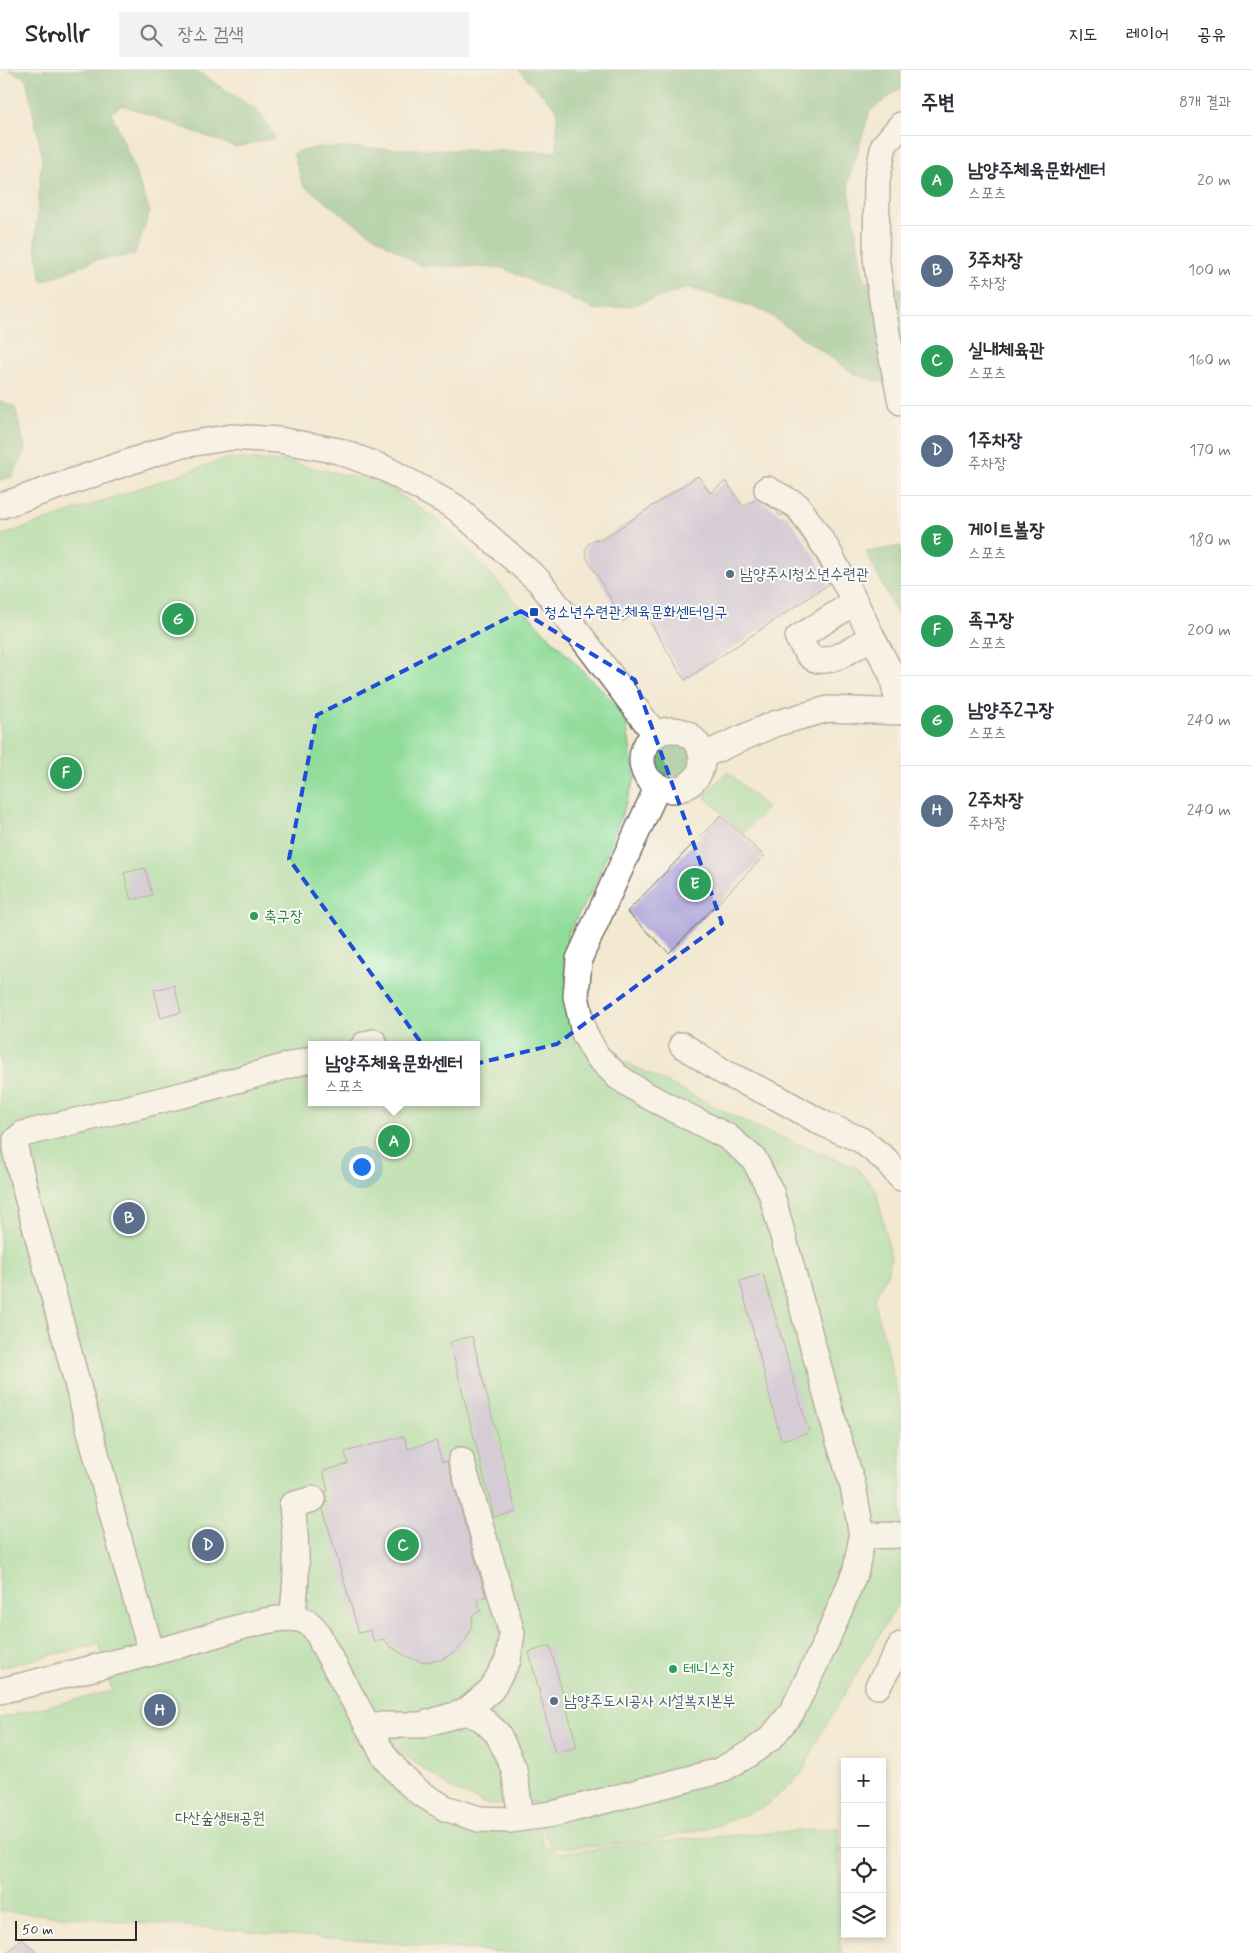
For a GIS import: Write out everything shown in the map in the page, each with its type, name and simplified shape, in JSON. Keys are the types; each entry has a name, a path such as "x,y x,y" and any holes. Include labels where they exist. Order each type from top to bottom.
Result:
{"street":[{"path":"901,125 884,145 877,180 876,258 887,334 901,402"},
{"path":"0,506 176,446 232,437 279,440 339,451 386,469 455,507 539,581 656,734"},
{"path":"702,756 774,724 828,709 901,712 892,675 827,549 798,506 767,488"},
{"path":"855,602 798,638 809,655 818,661 840,656 872,638"},
{"path":"672,729 687,732 695,739 702,756 702,768 698,776 691,784 673,790 658,786 647,777 641,759 643,749 649,740 656,734 672,729"},
{"path":"0,1691 251,1626 292,1618 306,1622 317,1630 323,1645 385,1757 404,1779 420,1793 445,1808 479,1819 510,1820 553,1814 719,1771 750,1754 771,1738 792,1712 826,1642 856,1570 862,1536 853,1486 838,1438 771,1192 754,1159 728,1137 646,1095 618,1077 597,1056 584,1033 576,996 579,959 658,786"},
{"path":"682,1045 725,1073 778,1098 822,1123 861,1140 886,1160 901,1178"},
{"path":"152,1653 127,1570 80,1388 22,1177 16,1153 16,1140 23,1134 190,1093 308,1060"},
{"path":"367,1725 421,1725 465,1712 491,1690 508,1660 512,1634 461,1460"},
{"path":"292,1618 297,1582 297,1546 292,1505 313,1499"},
{"path":"862,1536 901,1536"},
{"path":"878,1686 901,1645"},
{"path":"465,1712 481,1718 498,1734 514,1769 521,1818"}],"highlighted area":[{"path":"521,611 635,680 722,923 557,1044 442,1072 289,859 317,715"}],"green space":[{"path":"8,70 195,70 258,111 275,138 235,147 123,105 111,112 150,212 134,255 96,260 42,282 35,244 42,155 26,78"},
{"path":"518,70 901,70 901,88 870,111 848,182 864,282 901,289 901,412 886,384 856,375 761,309 689,288 634,305 595,310 503,268 419,265 354,223 303,185 293,153 318,147 557,152 557,109"},
{"path":"0,400 15,407 26,451 12,477 0,480"},
{"name":"다산숲생태공원","path":"228,458 287,462 382,483 441,522 625,714 635,779 595,885 568,933 565,972 579,1039 754,1126 856,1167 876,1190 891,1259 887,1274 874,1300 901,1406 901,1598 819,1737 802,1773 768,1805 716,1826 649,1841 551,1848 536,1803 487,1805 451,1788 407,1757 383,1734 352,1738 391,1781 445,1820 539,1823 543,1845 558,1853 696,1838 839,1828 841,1953 513,1953 0,1911 0,1718 112,1691 99,1643 0,1668 0,536"},
{"path":"901,546 901,622 866,552"},
{"path":"673,740 680,741 686,745 690,751 690,765 686,771 680,775 673,776 666,775 660,771 656,765 655,758 656,751 660,745 666,741"},
{"path":"727,771 767,808 743,833 704,796"}],"building":[{"path":"698,476 710,493 726,481 743,506 757,499 777,511 780,516 783,514 788,517 815,556 829,584 685,680 642,609 623,621 587,558 585,550 590,542 595,539 601,540"},
{"path":"721,815 764,856 669,953 627,912"},
{"path":"145,868 152,895 131,900 124,873"},
{"path":"174,985 181,1012 161,1018 154,990"},
{"path":"763,1274 809,1433 781,1440 740,1281"},
{"path":"472,1336 516,1512 494,1517 450,1342"},
{"path":"404,1436 408,1449 436,1441 442,1462 447,1461 486,1597 477,1599 481,1611 473,1614 471,1628 466,1640 456,1651 441,1660 422,1662 406,1656 390,1646 384,1639 374,1642 370,1630 359,1633 323,1509 327,1502 325,1492 328,1491 323,1471 348,1464 345,1452"},
{"path":"550,1646 577,1747 555,1753 529,1652"},
{"path":"21,1938 37,1953 7,1953"}],"place":[{"name":"남양주시청소년수련관","path":"730,574"},
{"name":"청소년수련관.체육문화센터입구","path":"534,612"},
{"name":"남양주2구장","path":"178,619"},
{"name":"족구장","path":"66,773"},
{"name":"게이트볼장","path":"695,884"},
{"name":"축구장","path":"254,916"},
{"name":"남양주체육문화센터","path":"394,1141"},
{"name":"3주차장","path":"129,1218"},
{"name":"1주차장","path":"208,1545"},
{"name":"실내체육관","path":"403,1545"},
{"name":"테니스장","path":"673,1669"},
{"name":"남양주도시공사 시설복지본부","path":"554,1701"},
{"name":"2주차장","path":"160,1710"}]}
